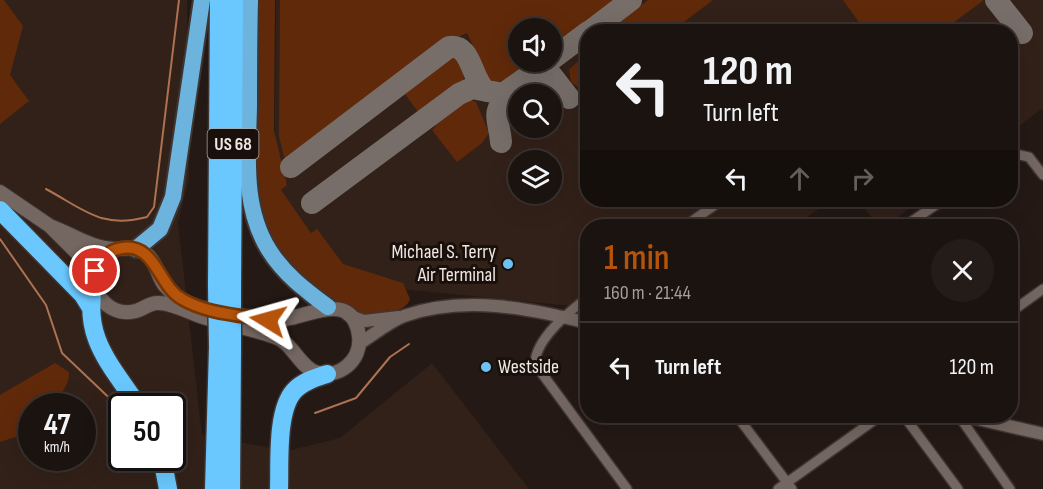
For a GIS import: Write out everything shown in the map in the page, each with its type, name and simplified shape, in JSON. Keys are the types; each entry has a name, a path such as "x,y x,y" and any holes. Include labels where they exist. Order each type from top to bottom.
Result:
{"highway":[{"path":"136,249 160,229 173,197 202,0"},
{"name":"US 68","path":"219,0 225,348 231,489"},
{"name":"US 68","path":"225,287 234,0"},
{"path":"250,0 248,159 252,206 258,228 278,263 290,277 328,307"},
{"path":"0,210 83,295 91,308"},
{"path":"95,277 91,329 97,343 130,393"},
{"name":"US 68","path":"214,489 225,348"},
{"path":"279,489 282,429 289,398 300,385 327,374"},
{"path":"217,461 219,489"},
{"path":"165,471 168,489"}],"main road":[{"path":"0,192 50,226 92,246 136,249 153,260 165,286 180,298 200,308 268,320 286,319 328,307 347,315 355,323 360,343 353,361 346,368 327,374 309,369 278,337 158,303 135,311 113,309 97,293 95,277 100,262 116,249"},
{"path":"50,226 95,277"}],"street":[{"path":"1018,154 1029,158 1043,176"},
{"path":"695,219 712,207"},
{"path":"916,219 932,207"},
{"path":"1018,307 1043,289"},
{"path":"580,303 562,316 538,352 535,364 627,489"},
{"path":"347,315 364,321 448,307 479,305 562,316 580,321"},
{"path":"360,343 403,316"},
{"path":"742,423 790,486"},
{"path":"778,489 790,486 871,423"},
{"path":"909,423 958,489"},
{"path":"964,423 1010,489"},
{"path":"995,423 1043,434"}],"shaded area":[{"path":"0,0 187,0 189,179 178,222 202,435 287,451 340,438 432,363 529,489 0,489"},
{"path":"0,0 4,0 23,26 10,75 29,101 0,124"},
{"path":"258,0 275,0 274,131 287,185 281,190 311,233 317,229 343,264 403,283 410,299 405,307 375,315 362,315 343,307 301,276 280,254 269,236 263,223 256,179"},
{"path":"276,0 1043,0 1043,108 1018,127 1018,24 580,24 580,207 821,207 805,219 580,219 580,300 572,306 390,288 312,267 274,213"},
{"path":"280,0 615,0 562,40 562,18 508,18 508,72 519,72 501,85 489,79 467,33 444,43 286,158 279,136"},
{"path":"648,0 713,0 681,24 617,24"},
{"path":"843,0 984,0 951,24 860,24"},
{"path":"450,53 456,55 464,75 463,85 421,116 402,90"},
{"path":"580,59 580,86 571,82 569,70"},
{"path":"467,98 476,102 489,133 482,143 457,162 432,130 436,126 433,122"},
{"path":"863,207 911,207 895,219 873,219"},
{"path":"55,363 69,372 68,381 62,393 18,393 18,436 0,442 0,395"}],"waterway":[{"path":"46,189 83,210 105,219 117,221 147,217 154,207 179,0"},
{"path":"0,239 46,305 62,353 108,397"},
{"path":"315,413 356,398 390,357 409,344"}],"taxiway":[{"path":"600,24 631,0"},
{"path":"996,0 1015,24"},
{"path":"1018,28 1022,33"},
{"path":"562,52 580,38"},
{"path":"291,167 449,47 457,47 467,56 477,79 486,91"},
{"path":"312,203 459,94 472,88 503,94 534,72"},
{"path":"531,74 552,76 569,98"},
{"path":"501,142 497,117 499,106 508,92"}],"place":[{"name":"Michael S. Terry Air Terminal","path":"508,264"},
{"name":"Westside","path":"486,367"}],"route":[{"path":"95,271 107,254 116,249 126,247 136,249 153,260 165,286 180,298 200,308 268,320"}]}
